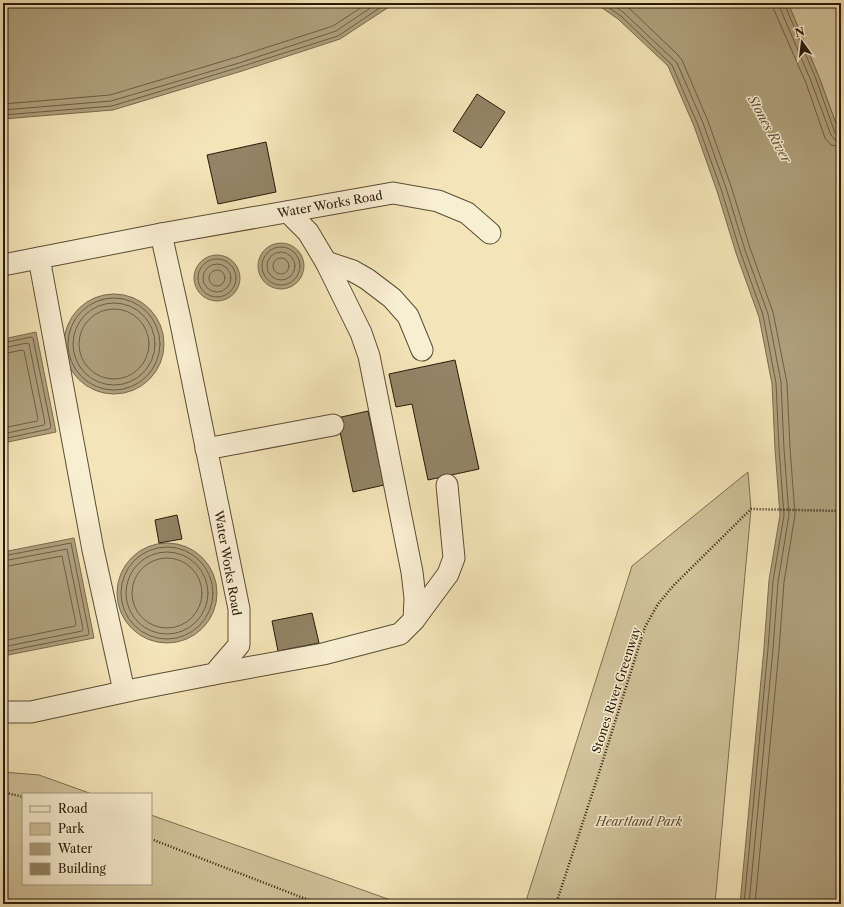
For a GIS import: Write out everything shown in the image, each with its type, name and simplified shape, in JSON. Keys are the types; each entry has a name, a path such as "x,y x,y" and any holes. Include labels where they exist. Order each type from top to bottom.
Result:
{"street":[{"name":"Water Works Road","path":"3,265 161,234 393,193 438,201 467,213 490,233"},
{"path":"288,212 308,232 326,262 361,333 369,356 412,572 415,598 414,620"},
{"name":"Water Works Road","path":"161,234 180,320 238,609 239,645 214,674"},
{"path":"39,258 93,550 124,692"},
{"path":"326,262 353,271 392,298 408,316 422,350"},
{"path":"206,449 332,425"},
{"path":"3,712 32,712 214,674 323,654 400,634 414,620 448,574 454,558 447,485"}],"path":[{"name":"Stones River Greenway","path":"556,904 645,627 658,604 674,585 751,509 841,511"},
{"path":"3,792 22,797"},
{"path":"152,839 318,904"}],"green space":[{"path":"788,3 841,3 841,137 819,77"},
{"name":"Heartland Park","path":"748,472 751,509 715,904 525,904 632,566"},
{"path":"3,772 39,775 89,793 22,793 22,885 152,885 152,815 402,904 3,904"}],"water":[{"path":"3,3 395,3 340,39 242,71 113,110 3,119"},
{"name":"Stones River","path":"595,3 788,3 819,77 841,137 841,904 740,904 769,580 780,515 772,384 759,317 694,126 668,66 618,19"},
{"path":"281,243 294,247 300,253 304,266 300,279 294,285 281,289 268,285 262,279 258,266 262,253 268,247"},
{"path":"217,255 230,259 236,265 240,278 236,291 230,297 217,301 204,297 198,291 194,278 198,265 204,259"},
{"path":"114,294 133,297 150,308 161,325 164,344 161,363 150,380 133,391 114,394 95,391 78,380 67,363 64,344 67,325 78,308 95,297"},
{"path":"36,332 56,432 3,443 3,339"},
{"path":"74,538 94,638 3,656 3,552"},
{"path":"167,543 186,546 203,557 214,574 217,593 214,612 203,629 186,640 167,643 148,640 131,629 120,612 117,593 120,574 131,557 148,546"}],"building":[{"path":"477,94 505,112 481,148 453,131"},
{"path":"266,142 276,192 218,204 207,155"},
{"path":"455,360 479,469 428,480 412,404 396,407 389,374"},
{"path":"368,411 384,485 353,492 337,418"},
{"path":"177,515 182,539 159,543 155,520"},
{"path":"312,613 319,643 278,651 272,621"}]}
